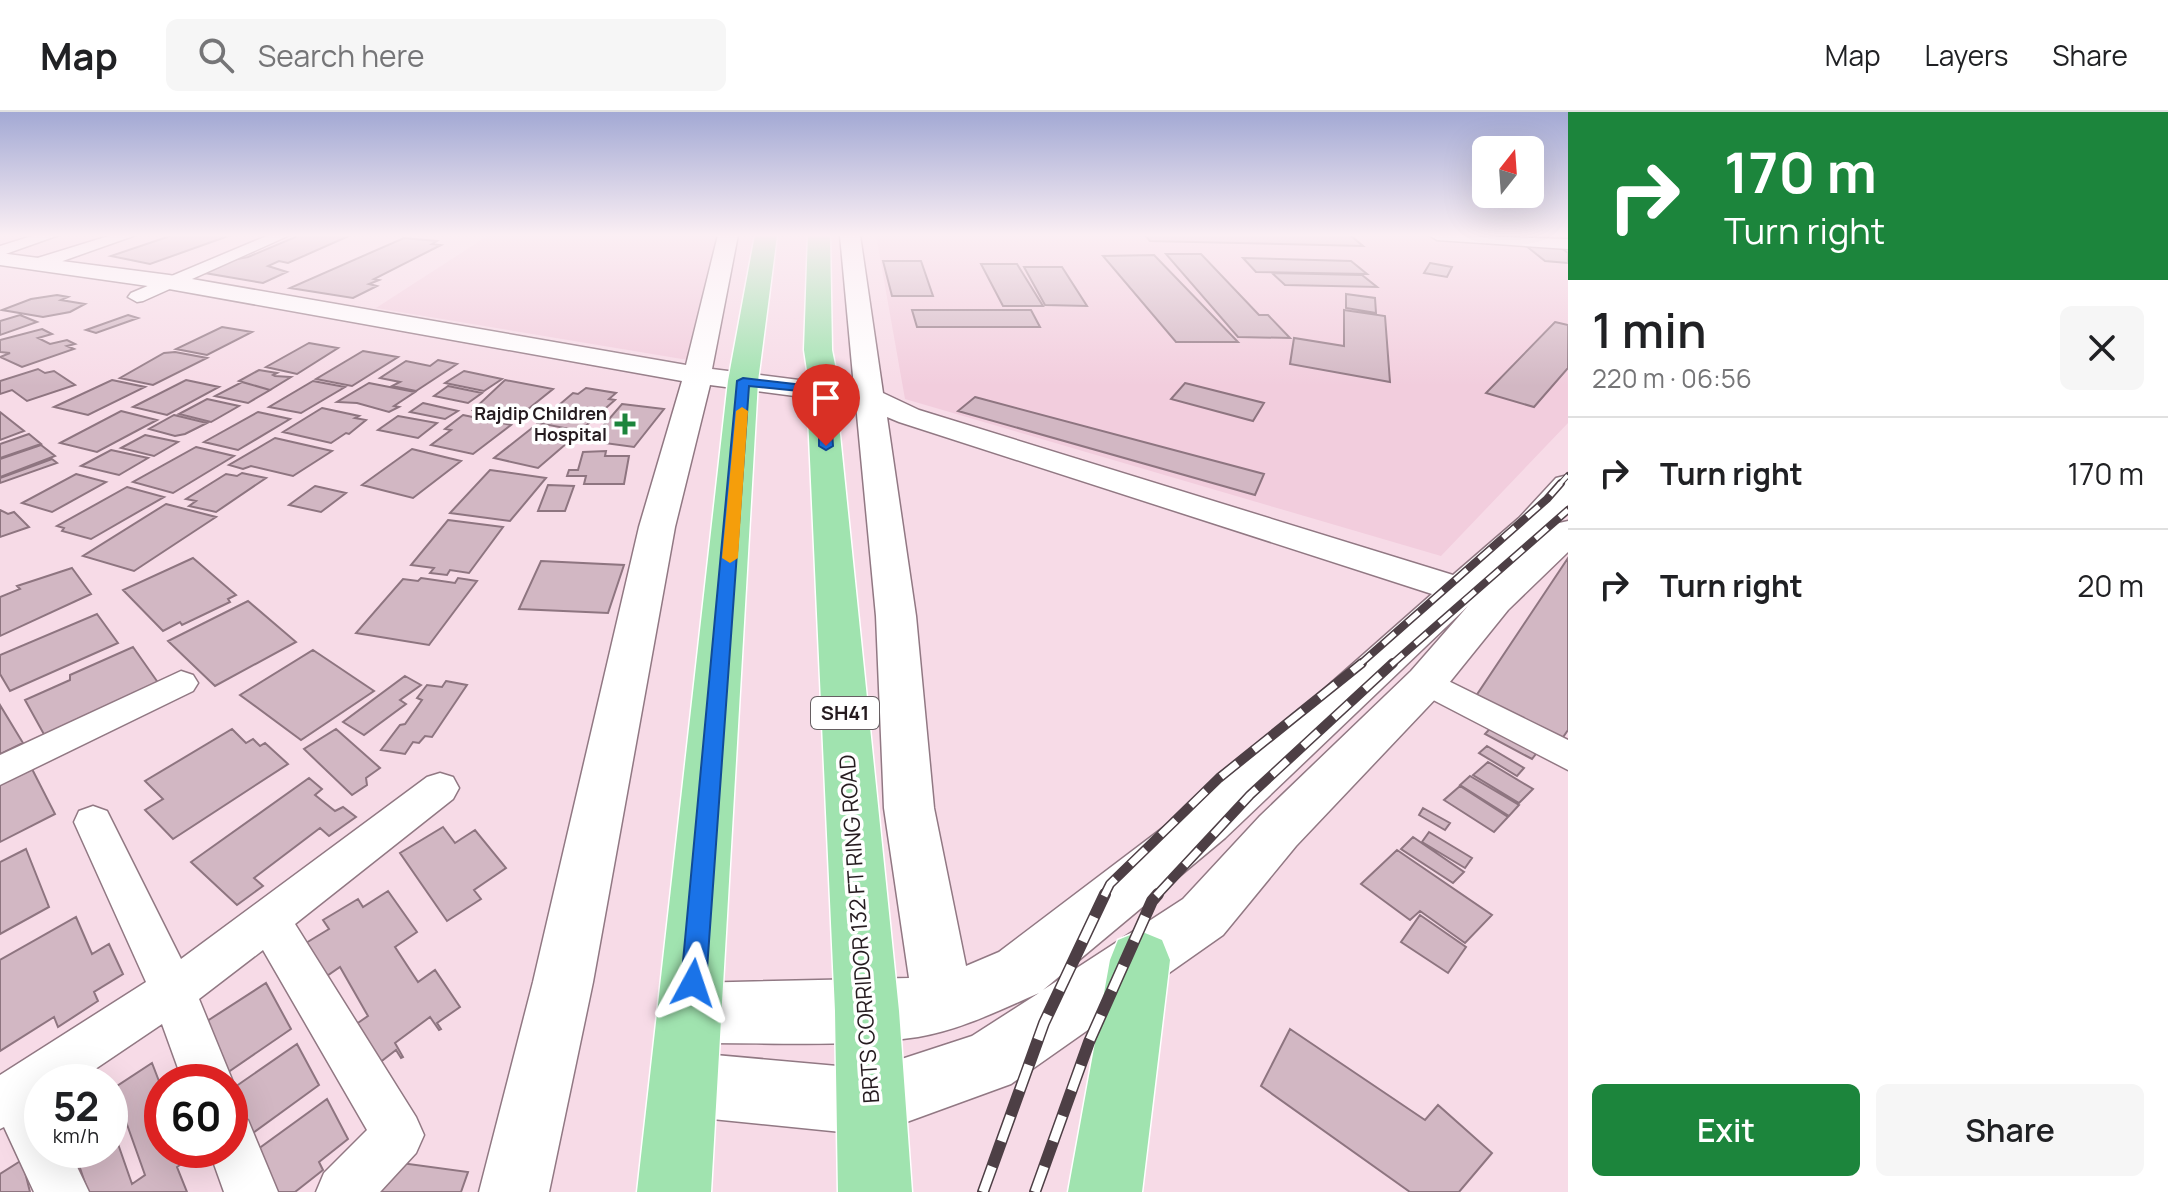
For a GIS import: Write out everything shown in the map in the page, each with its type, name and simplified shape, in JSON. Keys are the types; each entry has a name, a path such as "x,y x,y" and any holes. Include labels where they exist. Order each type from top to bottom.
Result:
{"main road":[{"path":"674,1192 743,393 759,285"},
{"name":"BRTS CORRIDOR 132 FT RING ROAD","path":"819,285 818,350 859,408 867,1011 875,1192"},
{"path":"1105,1192 1140,960"}],"street":[{"path":"61,285 695,386 859,408 1476,596"},
{"path":"137,297 162,285"},
{"path":"186,285 695,386"},
{"path":"514,1192 563,982 657,527 695,386 717,285"},
{"path":"853,285 859,408 896,616 909,808 943,1001"},
{"path":"682,1084 871,1102 989,1062 1140,960 1203,917 1278,831 1426,682 1476,596 1531,525 1568,485"},
{"path":"691,1013 867,1011 919,1007 1020,972 1207,823 1476,596 1568,532"},
{"path":"1426,682 1568,756"},
{"path":"0,771 181,683"},
{"path":"62,1192 8,1099 173,990 440,788"},
{"path":"93,822 173,990 201,1064"},
{"path":"269,920 398,1135 343,1192"},
{"path":"242,1168 251,1192"}],"shaded area":[{"path":"411,285 708,285 688,360 376,308"},
{"path":"885,285 1568,285 1568,423 1441,556 905,399"}],"building":[{"path":"296,285 377,286 353,298 290,288"},
{"path":"889,285 929,285 933,296 892,296"},
{"path":"992,285 1030,285 1043,306 1003,306"},
{"path":"1034,285 1074,285 1087,306 1045,305"},
{"path":"1128,285 1183,285 1238,342 1176,342"},
{"path":"1193,285 1231,285 1259,315 1268,315 1290,338 1238,337"},
{"path":"1303,285 1375,285 1377,287"},
{"path":"1346,294 1375,298 1376,313 1346,308"},
{"path":"57,295 68,297 61,300 85,304 70,312 43,317 2,310 31,299"},
{"path":"912,310 1031,310 1040,327 917,327"},
{"path":"1344,310 1385,316 1390,382 1290,364 1294,338 1344,346"},
{"path":"20,315 37,322 0,335 0,321"},
{"path":"128,315 138,318 96,333 86,330"},
{"path":"1555,322 1568,325 1568,368 1534,407 1486,393"},
{"path":"222,327 252,332 207,355 176,349"},
{"path":"42,329 52,334 38,338 50,344 67,340 75,344 67,346 74,349 22,367 0,357 10,353 0,352 0,340"},
{"path":"309,343 338,348 297,374 266,367"},
{"path":"363,351 398,357 352,386 316,379"},
{"path":"164,353 207,358 153,385 120,378"},
{"path":"438,360 457,364 416,391 392,386 400,382 380,378 406,361 430,366"},
{"path":"38,369 45,373 54,371 75,385 27,401 12,390 0,394 0,381"},
{"path":"259,370 277,373 275,376 291,377 270,390 239,381"},
{"path":"464,371 502,379 484,391 445,383"},
{"path":"112,380 145,387 88,415 54,407"},
{"path":"186,380 219,387 167,415 133,407"},
{"path":"505,380 553,389 517,418 473,410"},
{"path":"313,381 345,387 301,413 269,407"},
{"path":"242,382 270,390 248,403 215,396"},
{"path":"369,383 415,392 389,412 357,403 337,402"},
{"path":"1185,383 1264,403 1253,421 1171,399"},
{"path":"448,386 482,393 468,403 434,396"},
{"path":"586,388 616,393 609,399 615,400 580,431 538,423 573,393 578,394"},
{"path":"975,397 1264,474 1255,495 958,411"},
{"path":"207,399 239,406 211,422 179,414"},
{"path":"423,403 458,411 445,419 410,412"},
{"path":"622,404 664,409 634,447 590,441"},
{"path":"322,408 366,420 331,443 283,432"},
{"path":"121,411 157,420 97,452 60,443"},
{"path":"0,412 24,431 0,440"},
{"path":"258,412 290,419 238,450 204,442"},
{"path":"174,415 207,423 175,436 149,429"},
{"path":"463,415 511,425 473,454 431,445 451,430 445,429"},
{"path":"398,416 437,423 418,438 378,430"},
{"path":"532,428 574,437 538,468 494,458"},
{"path":"29,434 41,444 0,458 0,444"},
{"path":"145,435 178,442 154,456 121,448"},
{"path":"275,438 332,451 293,476 251,466 243,469 229,465"},
{"path":"41,445 55,456 0,477 0,459"},
{"path":"196,447 234,456 173,493 133,482"},
{"path":"412,449 461,461 413,498 362,485"},
{"path":"111,450 148,458 119,475 81,466"},
{"path":"606,451 605,456 629,456 624,484 584,484 586,476 567,476 569,470 578,470 583,452"},
{"path":"52,459 57,463 0,483 0,478"},
{"path":"490,470 546,478 510,521 450,513"},
{"path":"242,473 266,478 216,512 189,506 196,501 186,499 226,474 237,476"},
{"path":"76,474 106,482 52,512 22,503"},
{"path":"548,485 574,486 565,511 538,511"},
{"path":"315,486 346,493 321,512 289,505"},
{"path":"127,487 164,497 91,539 62,531 64,528 57,526"},
{"path":"166,504 216,517 134,571 83,556"},
{"path":"0,510 8,514 14,512 29,527 0,537"},
{"path":"448,520 503,527 469,573 450,570 447,575 430,573 434,568 411,565"},
{"path":"193,558 236,595 228,599 230,602 163,631 123,590"},
{"path":"1568,558 1568,730 1559,743 1474,699"},
{"path":"541,561 624,565 608,613 519,609"},
{"path":"72,568 91,594 0,636 0,597 20,589 17,586"},
{"path":"421,578 455,583 458,578 477,581 429,645 356,633 403,579 418,581"},
{"path":"248,601 296,642 215,686 168,641"},
{"path":"97,614 118,643 10,691 0,674 0,655"},
{"path":"133,647 159,684 46,738 25,700 70,680 70,675"},
{"path":"313,650 374,691 301,740 240,695"},
{"path":"405,676 421,685 400,700 406,704 364,735 343,722"},
{"path":"446,681 467,685 432,737 425,736 419,743 413,742 405,754 381,750 422,700 417,698 427,685 442,687"},
{"path":"0,705 23,743 0,754"},
{"path":"1496,722 1542,746 1532,759 1485,734"},
{"path":"232,729 246,743 253,739 260,746 265,743 288,764 173,839 145,810 163,799 145,781"},
{"path":"336,729 380,768 366,778 367,785 352,795 304,749"},
{"path":"1487,746 1524,768 1517,776 1479,753"},
{"path":"1488,762 1533,789 1519,803 1473,775"},
{"path":"31,767 55,814 0,842 0,782"},
{"path":"1470,776 1519,805 1509,816 1460,785"},
{"path":"309,778 322,789 315,795 335,811 343,807 356,817 329,836 320,828 254,878 263,886 237,905 191,862"},
{"path":"1460,786 1508,817 1494,832 1444,800"},
{"path":"1423,808 1450,823 1445,830 1419,815"},
{"path":"443,827 455,843 475,830 506,868 474,890 481,899 447,921 400,853"},
{"path":"1429,832 1472,858 1465,868 1422,842"},
{"path":"1413,837 1464,872 1453,883 1401,849"},
{"path":"26,849 49,907 0,934 0,862"},
{"path":"1397,850 1492,915 1465,943 1420,911 1410,920 1361,884"},
{"path":"388,891 417,932 395,947 418,982 435,970 460,1007 437,1023 439,1030 430,1017 395,1043 403,1057 396,1050 374,1067 352,1027 368,1016 340,967 321,980 301,946 329,929 323,920 358,899 363,907"},
{"path":"1420,915 1466,947 1448,973 1401,942"},
{"path":"76,917 92,954 109,944 123,974 94,992 98,1001 58,1027 54,1017 0,1051 0,960"},
{"path":"266,983 291,1029 240,1064 219,1064 201,1025"},
{"path":"1290,1029 1425,1120 1438,1105 1492,1153 1459,1192 1410,1192 1261,1086"},
{"path":"297,1044 319,1085 253,1133 248,1123 248,1078"},
{"path":"144,1068 144,1168 177,1168 187,1192 88,1192 80,1168 126,1168 132,1184 145,1175 128,1127 128,1079"},
{"path":"327,1099 348,1139 319,1162 323,1170 295,1192 272,1192 254,1152"},
{"path":"22,1160 30,1192 0,1192 0,1174"},
{"path":"379,1160 468,1172 461,1192 366,1192"}],"railway":[{"path":"1559,485 1568,475"},
{"path":"1359,665 1547,499 1561,483"},
{"path":"1391,665 1568,510"},
{"path":"1105,894 1110,884 1219,778 1362,663"},
{"path":"1156,896 1250,795 1393,663"},
{"path":"983,1192 1044,1023 1105,894"},
{"path":"1035,1192 1089,1042 1152,901 1158,894"}],"slow traffic":[{"path":"730,558 742,411"}],"place":[{"name":"Rajdip Children Hospital","path":"625,424"}],"route":[{"path":"693,983 743,381 825,390 823,415 826,446"}]}
